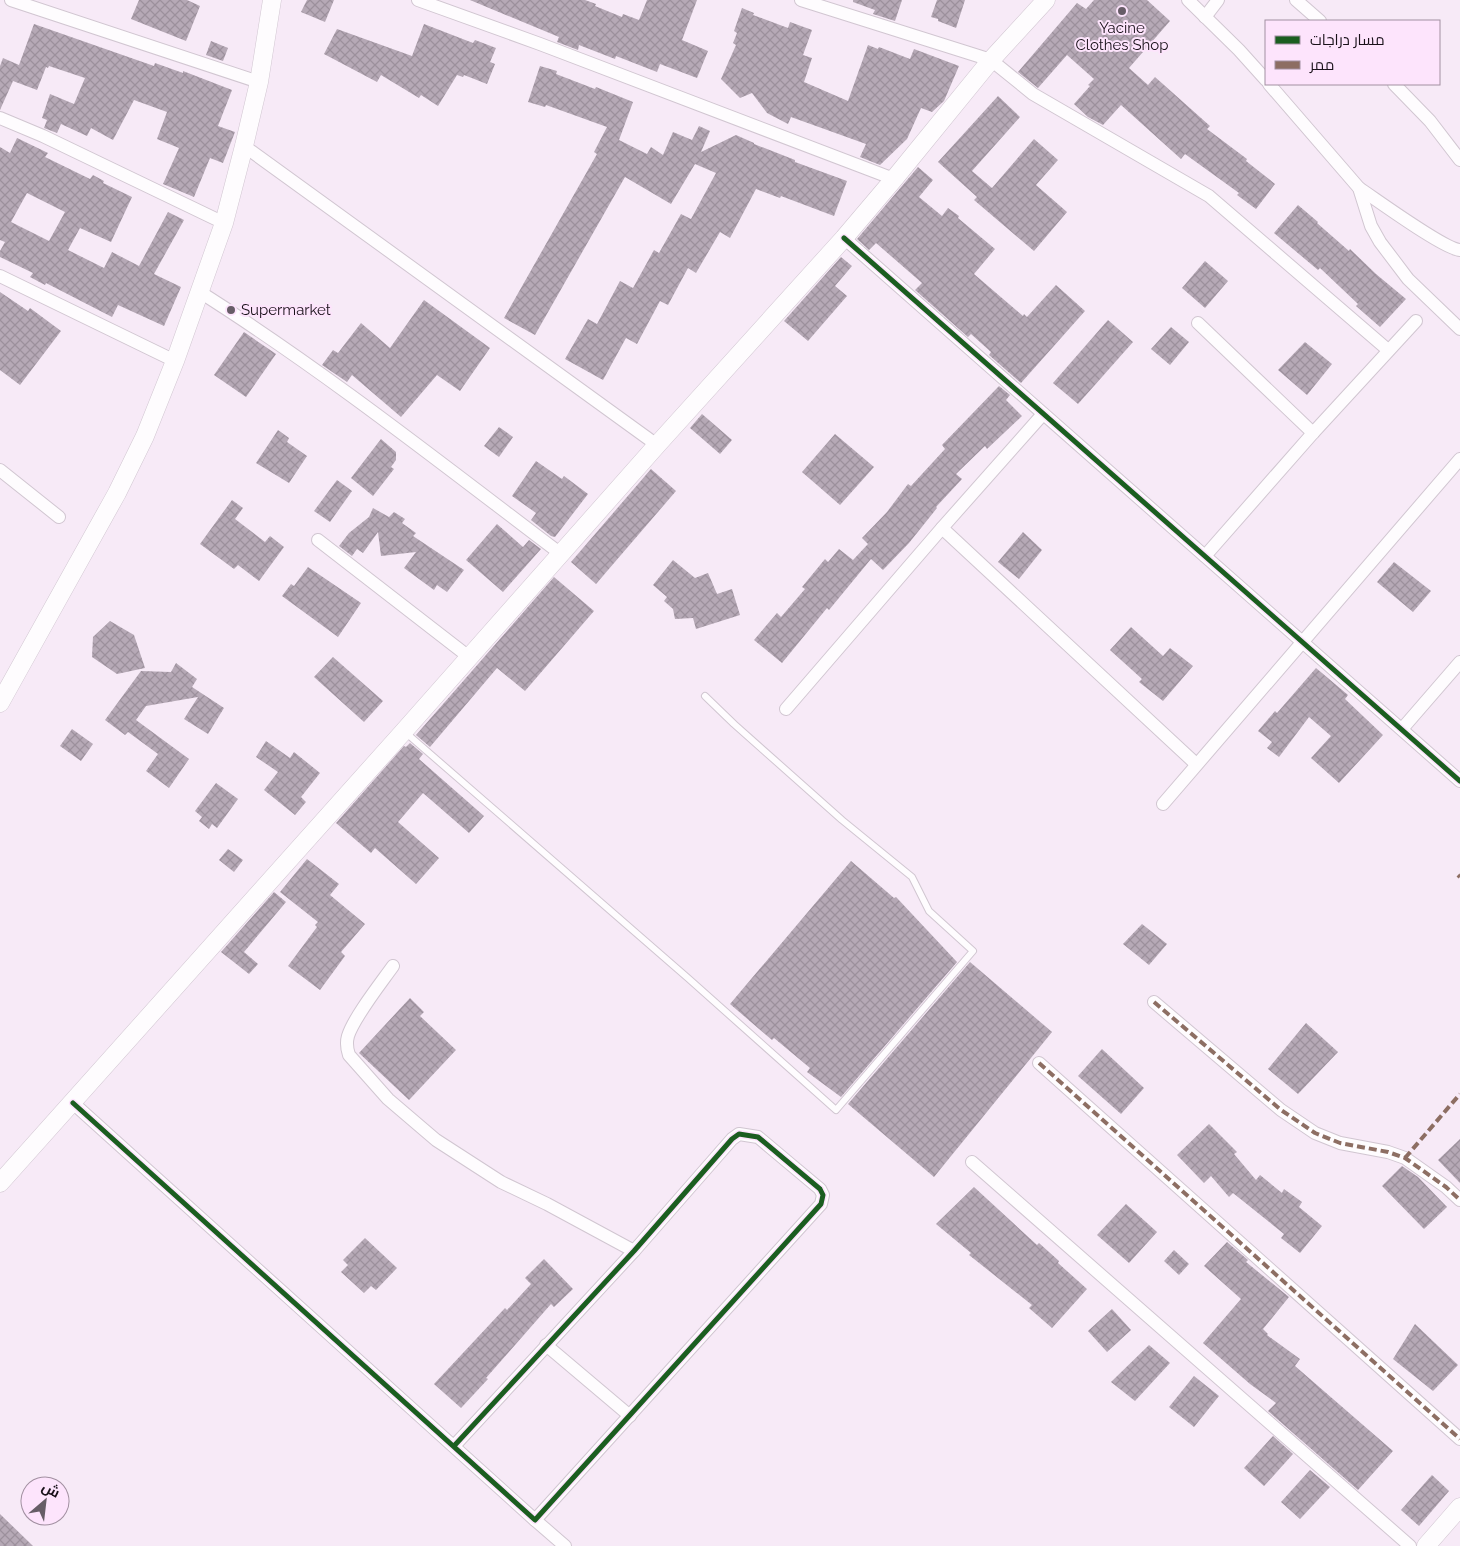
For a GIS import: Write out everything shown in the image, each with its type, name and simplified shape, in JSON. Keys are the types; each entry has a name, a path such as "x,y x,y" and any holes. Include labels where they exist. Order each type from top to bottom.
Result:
{"main road":[{"path":"0,704 117,493 145,436 175,361 224,223 259,82 272,0"},
{"path":"0,1184 657,445 844,238 991,60 1046,0"},
{"path":"1426,1546 1460,1508"}],"street":[{"path":"11,0 259,82"},
{"path":"418,0 540,44 894,179"},
{"path":"802,0 991,60 1033,94 1209,196 1388,350"},
{"path":"1188,0 1265,77"},
{"path":"1205,17 1218,0"},
{"path":"1296,0 1316,20"},
{"path":"1272,85 1359,188 1433,237 1460,250"},
{"path":"1395,85 1430,121 1460,160"},
{"path":"0,118 43,136 224,223"},
{"path":"244,146 657,445"},
{"path":"1359,188 1370,226 1380,242 1408,279 1460,329"},
{"path":"844,238 1460,780"},
{"path":"0,276 175,361"},
{"path":"200,292 254,326 328,378 561,554"},
{"path":"1205,556 1312,433 1416,320"},
{"path":"1198,322 1312,433"},
{"path":"786,709 1043,414"},
{"path":"1163,804 1460,459"},
{"path":"0,470 59,517"},
{"path":"942,528 1196,764"},
{"path":"318,540 469,657"},
{"path":"1402,729 1460,662"},
{"path":"393,966 348,1035 346,1047 349,1055 388,1099 436,1140 501,1182 547,1204 634,1251"},
{"path":"1154,1002 1281,1110 1315,1133 1340,1143 1388,1152 1404,1158 1446,1187 1460,1200"},
{"path":"1038,1063 1460,1438"},
{"path":"73,1104 565,1546"},
{"path":"454,1446 634,1251 732,1139 739,1134 758,1137 820,1189 823,1195 821,1204 535,1520"},
{"path":"972,1162 1410,1546"},
{"path":"546,1345 630,1416"}],"lane":[{"path":"404,731 689,979 836,1110 972,951 929,910 912,877 842,820 705,696"}],"building":[{"path":"139,0 187,0 200,6 186,41 131,19"},
{"path":"307,0 334,0 325,22 301,12"},
{"path":"470,0 585,0 622,17 623,14 639,20 647,0 697,0 682,40 708,51 697,78 660,64 657,72 616,56 615,59 579,45 578,50 557,42 559,37"},
{"path":"853,0 902,0 895,21 873,14 875,10 853,2"},
{"path":"937,0 965,0 956,28 931,17"},
{"path":"1094,0 1147,0 1170,21 1129,68 1148,85 1155,77 1210,126 1207,129 1247,159 1246,161 1275,184 1256,209 1237,195 1239,193 1185,154 1181,159 1121,105 1103,125 1088,117 1074,104 1094,79 1067,55 1038,88 1018,72 1077,3 1086,9"},
{"path":"742,8 754,13 753,15 788,28 790,22 812,30 803,55 812,58 804,82 848,101 868,45 878,49 879,47 910,59 914,49 959,66 944,101 932,112 921,108 907,139 880,165 860,157 866,144 791,117 788,124 767,113 752,93 740,98 721,79 736,45 733,43 737,33 734,31"},
{"path":"34,24 154,66 155,63 183,73 183,71 232,90 218,126 235,132 223,163 210,158 194,197 163,184 179,148 157,139 167,112 134,100 113,140 91,128 87,136 61,124 57,133 44,128 47,120 42,118 50,94 74,104 85,78 49,66 48,68 46,67 37,90 13,81 0,110 0,66 3,58 19,65"},
{"path":"424,24 473,43 475,40 496,48 490,62 495,64 487,84 464,75 463,77 457,75 438,106 421,95 419,98 381,75 377,82 324,54 337,29 412,56"},
{"path":"211,41 228,48 223,61 206,55"},
{"path":"540,66 557,71 556,74 633,102 619,140 647,154 651,147 663,155 673,132 692,140 699,126 710,131 701,152 736,135 795,160 795,162 847,181 834,216 781,196 780,198 756,189 730,238 720,232 696,273 688,268 668,305 660,301 637,344 626,338 603,380 565,359 588,319 597,324 620,281 633,288 654,250 659,253 681,214 691,219 716,173 695,164 671,204 625,177 535,335 504,318 597,154 594,152 607,127 546,105 545,107 528,102"},
{"path":"998,96 1020,117 972,171 992,188 1034,139 1058,160 1036,185 1067,212 1034,251 974,200 977,197 938,162"},
{"path":"17,138 48,153 45,157 90,179 93,175 104,181 103,183 132,197 111,242 80,228 68,250 104,268 112,252 139,266 168,212 184,220 154,274 181,287 164,326 118,305 112,317 46,283 45,285 30,277 33,273 0,257 0,251 5,242 0,240 0,147 10,153","holes":["27,193 65,212 49,241 11,222"]},
{"path":"918,167 933,180 919,197 942,216 948,208 995,249 974,274 1023,316 1024,314 1027,317 1056,285 1085,311 1021,383 989,355 991,352 971,334 968,337 915,290 922,283 876,243 869,250 857,239"},
{"path":"1298,205 1406,299 1380,327 1356,306 1358,304 1320,268 1318,270 1274,233"},
{"path":"841,257 852,266 835,286 847,296 808,341 784,321"},
{"path":"1205,261 1228,281 1205,308 1182,288"},
{"path":"0,292 28,311 30,308 61,331 20,385 0,370"},
{"path":"424,300 490,348 460,391 437,375 401,417 352,375 347,382 322,365 333,350 338,353 361,323 390,348"},
{"path":"1108,320 1133,342 1078,404 1053,383"},
{"path":"1171,327 1189,342 1170,365 1151,349"},
{"path":"244,332 276,354 246,397 214,375"},
{"path":"1305,342 1332,364 1307,395 1278,370"},
{"path":"999,386 1010,395 1006,400 1022,416 987,449 985,446 956,474 962,479 936,507 909,543 883,570 871,559 829,610 827,608 782,663 754,640 777,613 781,617 805,589 802,587 825,559 828,562 839,549 853,560 868,544 862,538 887,512 908,484 911,486 945,449 942,445"},
{"path":"702,414 732,440 720,454 690,428"},
{"path":"499,427 513,437 499,457 484,446"},
{"path":"278,430 289,438 287,442 307,456 289,483 256,463"},
{"path":"835,434 874,467 840,505 802,472"},
{"path":"381,439 396,452 396,460 391,467 394,469 373,496 351,478"},
{"path":"536,461 562,479 564,476 588,494 555,537 531,520 536,513 512,496"},
{"path":"651,469 676,491 596,584 571,562"},
{"path":"337,480 352,491 330,522 314,511"},
{"path":"232,500 243,508 235,519 265,542 270,536 284,547 259,581 238,565 234,569 200,544"},
{"path":"373,508 389,517 394,512 405,519 402,523 416,533 413,536 464,570 447,592 437,585 434,590 404,568 416,552 381,556 378,532 363,553 357,549 352,556 339,546 349,533 369,517"},
{"path":"497,524 523,547 529,540 541,549 503,592 466,560"},
{"path":"1023,532 1042,550 1019,579 998,562"},
{"path":"673,560 695,578 708,573 717,594 732,589 740,615 696,629 693,618 675,619 673,609 664,601 667,597 653,585"},
{"path":"1394,562 1431,591 1413,612 1377,582"},
{"path":"308,567 361,603 338,637 282,596 291,584 294,586"},
{"path":"554,577 594,611 525,691 497,668 430,747 416,735"},
{"path":"110,621 134,635 145,668 117,674 92,657 93,637"},
{"path":"1131,627 1163,656 1170,648 1193,666 1163,701 1139,682 1142,679 1110,650"},
{"path":"333,657 383,701 364,722 314,677"},
{"path":"176,663 197,679 192,687 224,708 208,734 184,719 198,697 146,706 136,720 189,759 169,788 146,771 158,754 128,732 125,735 105,720 141,671 171,672"},
{"path":"1316,668 1348,695 1345,699 1383,735 1339,783 1311,758 1331,736 1309,717 1279,757 1267,748 1272,742 1258,731 1275,711 1277,713"},
{"path":"72,729 93,744 81,761 60,746"},
{"path":"266,741 290,758 294,752 320,773 301,797 306,802 295,815 264,790 278,772 256,757"},
{"path":"410,743 423,754 419,759 484,816 469,833 423,793 398,822 439,858 416,884 375,848 371,853 336,823 404,746 406,747"},
{"path":"216,783 238,799 217,828 212,824 209,829 199,821 202,817 195,811"},
{"path":"228,849 243,860 234,872 219,860"},
{"path":"307,859 339,884 330,895 365,924 341,952 345,956 320,990 288,966 317,927 315,925 318,922 280,892"},
{"path":"851,861 894,898 896,897 957,962 841,1097 807,1072 810,1068 774,1038 772,1040 730,1004"},
{"path":"274,892 286,902 244,952 258,964 249,974 221,952"},
{"path":"1142,924 1167,944 1149,965 1123,944"},
{"path":"970,962 1052,1032 934,1177 848,1104"},
{"path":"410,998 424,1012 420,1016 456,1050 409,1100 359,1053"},
{"path":"1306,1023 1338,1052 1298,1094 1268,1069"},
{"path":"1102,1049 1144,1088 1121,1114 1078,1076"},
{"path":"1209,1124 1237,1152 1234,1154 1256,1180 1260,1175 1282,1193 1284,1189 1302,1202 1299,1207 1322,1226 1300,1253 1281,1238 1284,1234 1233,1193 1229,1197 1211,1176 1204,1183 1177,1155"},
{"path":"1460,1139 1460,1183 1438,1160"},
{"path":"1402,1166 1418,1177 1447,1207 1424,1229 1382,1186"},
{"path":"974,1187 1037,1245 1039,1243 1059,1261 1058,1263 1087,1289 1052,1328 1029,1308 1032,1305 969,1255 971,1253 936,1224"},
{"path":"1126,1204 1157,1232 1129,1263 1097,1235"},
{"path":"365,1238 397,1268 376,1290 371,1286 364,1293 341,1272 348,1265 343,1260"},
{"path":"1227,1242 1248,1260 1246,1262 1289,1297 1263,1329 1267,1335 1300,1359 1295,1366 1393,1451 1358,1490 1268,1411 1276,1403 1250,1384 1203,1343 1241,1299 1204,1266"},
{"path":"1174,1250 1189,1264 1179,1275 1164,1261"},
{"path":"544,1259 573,1289 554,1307 551,1304 461,1408 434,1384 505,1308 507,1310 531,1284 525,1278"},
{"path":"1112,1309 1131,1330 1107,1352 1088,1331"},
{"path":"1415,1324 1458,1365 1433,1391 1393,1359"},
{"path":"1149,1345 1170,1363 1135,1401 1111,1382"},
{"path":"1194,1376 1219,1396 1194,1427 1169,1407"},
{"path":"1273,1436 1293,1454 1264,1486 1244,1468"},
{"path":"1310,1470 1330,1487 1300,1519 1281,1502"},
{"path":"1432,1475 1449,1491 1419,1526 1401,1510"},
{"path":"0,1514 33,1546 0,1546"}],"marked path":[{"path":"1154,1002 1281,1110 1315,1133 1340,1143 1388,1152 1405,1158 1446,1187 1460,1200"},
{"path":"1039,1063 1460,1439"},
{"path":"1405,1158 1460,1094"}],"cycle path":[{"path":"844,238 1460,781"},
{"path":"73,1103 535,1520 821,1204 823,1195 820,1189 758,1137 739,1134 732,1139 634,1251 454,1446"}],"place":[{"name":"Yacine Clothes Shop","path":"1122,11"},
{"name":"Supermarket","path":"231,310"}]}
